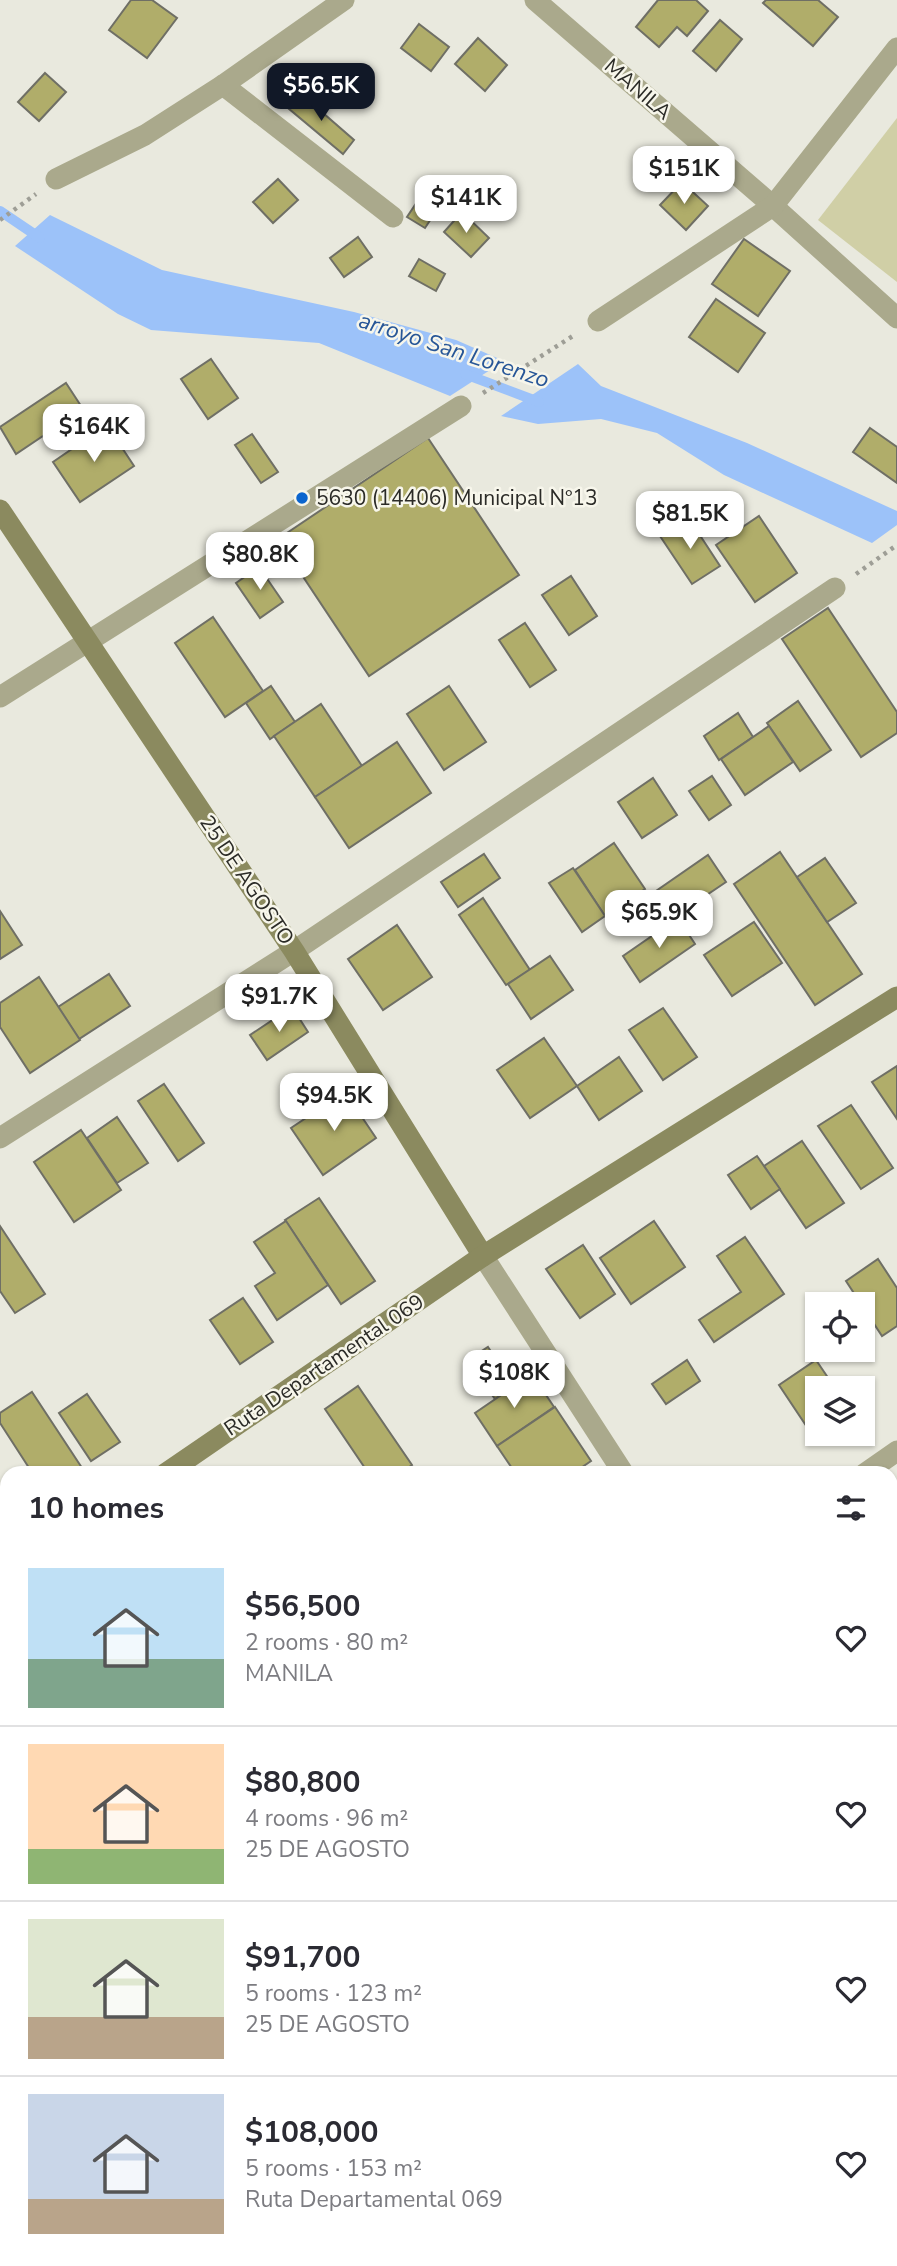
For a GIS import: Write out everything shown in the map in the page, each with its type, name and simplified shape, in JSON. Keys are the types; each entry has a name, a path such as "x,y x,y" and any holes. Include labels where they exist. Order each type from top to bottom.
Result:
{"main road":[{"name":"25 DE AGOSTO","path":"0,510 294,951 483,1256"},
{"name":"Ruta Departamental 069","path":"177,1466 483,1256 897,997"}],"street":[{"path":"56,180 145,135 223,85 344,0"},
{"name":"MANILA","path":"535,0 773,206 897,318"},
{"path":"598,321 773,206 897,48"},
{"path":"223,85 393,217"},
{"path":"0,697 461,406"},
{"path":"0,1138 294,951 835,588"},
{"path":"483,1256 619,1466"},
{"path":"875,1466 897,1451"}],"path":[{"path":"0,220 56,180"},
{"path":"461,406 598,321"},
{"path":"835,588 897,545"}],"green space":[{"path":"897,118 897,282 818,220"}],"water":[{"path":"50,215 162,270 354,312 456,340 504,361 450,396 319,343 151,330 118,314 15,246"},
{"path":"578,364 601,386 747,443 897,511 897,525 872,543 724,475 657,433 601,419 538,424 501,416"}],"building":[{"path":"131,0 152,0 177,18 147,58 109,30"},
{"path":"658,0 696,0 708,11 687,36 677,27 659,47 636,27"},
{"path":"766,0 818,0 838,17 813,46 763,3"},
{"path":"720,20 742,39 716,71 693,51"},
{"path":"419,24 449,47 431,71 401,48"},
{"path":"478,38 507,65 485,91 455,64"},
{"path":"45,73 66,92 39,121 18,102"},
{"path":"300,93 354,140 343,154 288,108"},
{"path":"278,179 298,200 273,223 253,202"},
{"path":"431,181 448,193 425,228 407,217"},
{"path":"682,182 708,206 686,230 660,205"},
{"path":"462,212 489,238 471,257 444,232"},
{"path":"358,237 372,257 344,277 330,258"},
{"path":"744,239 790,271 758,316 712,284"},
{"path":"419,259 445,274 436,291 409,276"},
{"path":"716,299 765,333 738,372 689,337"},
{"path":"211,359 238,398 208,419 181,379"},
{"path":"66,383 83,409 16,454 0,427"},
{"path":"107,425 134,466 80,502 53,462"},
{"path":"870,428 897,447 897,483 853,452"},
{"path":"252,434 278,472 261,483 235,445"},
{"path":"428,438 519,575 369,676 278,539"},
{"path":"759,516 797,573 755,602 716,545"},
{"path":"688,517 720,566 692,584 660,536"},
{"path":"259,567 283,602 260,618 236,583"},
{"path":"571,576 597,616 569,635 542,595"},
{"path":"828,608 897,712 897,733 861,757 782,639"},
{"path":"213,617 263,691 225,717 175,643"},
{"path":"525,623 556,670 530,687 499,640"},
{"path":"271,686 295,722 270,739 246,703"},
{"path":"449,686 486,742 444,770 407,714"},
{"path":"798,701 831,750 800,771 767,723"},
{"path":"321,704 362,766 315,797 274,736"},
{"path":"738,713 753,737 719,760 704,736"},
{"path":"769,726 793,762 745,795 721,759"},
{"path":"397,742 431,793 349,848 315,797"},
{"path":"712,776 731,805 709,820 689,791"},
{"path":"653,778 677,815 642,838 618,802"},
{"path":"614,843 645,889 605,916 575,870"},
{"path":"780,852 862,974 815,1005 734,884"},
{"path":"484,854 500,878 458,907 441,882"},
{"path":"708,855 726,882 674,917 656,891"},
{"path":"825,858 856,903 827,922 797,877"},
{"path":"573,868 605,916 582,932 549,883"},
{"path":"483,898 530,970 506,985 459,915"},
{"path":"0,911 22,945 0,959"},
{"path":"678,918 695,944 640,982 623,956"},
{"path":"754,922 782,963 732,996 704,955"},
{"path":"397,925 432,977 383,1010 348,959"},
{"path":"550,956 573,990 531,1019 508,984"},
{"path":"109,974 130,1006 79,1039 58,1007"},
{"path":"39,977 80,1040 30,1073 0,1027 0,1003"},
{"path":"292,1007 308,1032 267,1060 250,1035"},
{"path":"663,1008 697,1057 663,1080 629,1030"},
{"path":"544,1038 577,1086 530,1118 497,1070"},
{"path":"619,1057 642,1091 599,1120 577,1086"},
{"path":"897,1066 897,1119 872,1082"},
{"path":"164,1084 204,1143 178,1161 138,1101"},
{"path":"345,1092 376,1138 323,1175 291,1128"},
{"path":"851,1105 893,1168 861,1189 818,1126"},
{"path":"117,1117 148,1163 117,1183 87,1138"},
{"path":"81,1130 121,1190 74,1222 34,1162"},
{"path":"802,1141 844,1203 806,1228 764,1166"},
{"path":"757,1156 780,1189 751,1209 728,1175"},
{"path":"319,1198 375,1281 341,1304 285,1220"},
{"path":"286,1221 328,1285 277,1320 255,1286 275,1273 254,1242"},
{"path":"654,1221 685,1267 631,1304 600,1258"},
{"path":"0,1226 45,1294 15,1313 0,1291"},
{"path":"745,1237 784,1294 714,1342 699,1320 741,1292 717,1256"},
{"path":"583,1245 615,1294 580,1318 546,1269"},
{"path":"878,1259 897,1288 897,1326 882,1336 875,1325 875,1292 853,1292 846,1281"},
{"path":"243,1298 273,1342 240,1364 210,1320"},
{"path":"488,1347 514,1386 495,1399 468,1360"},
{"path":"687,1360 700,1381 666,1404 652,1384"},
{"path":"813,1362 817,1362 827,1376 805,1376 805,1424 779,1385"},
{"path":"532,1374 554,1407 497,1446 475,1413"},
{"path":"358,1386 412,1465 364,1466 325,1409"},
{"path":"32,1392 81,1466 28,1466 0,1423 0,1413"},
{"path":"87,1394 120,1442 91,1461 59,1413"},
{"path":"555,1407 591,1461 584,1466 511,1466 497,1446"}],"waterway":[{"name":"arroyo San Lorenzo","path":"0,211 40,238"},
{"name":"arroyo San Lorenzo","path":"465,374 539,402"}],"place":[{"name":"5630 (14406) Municipal Nº13","path":"302,498"}]}
